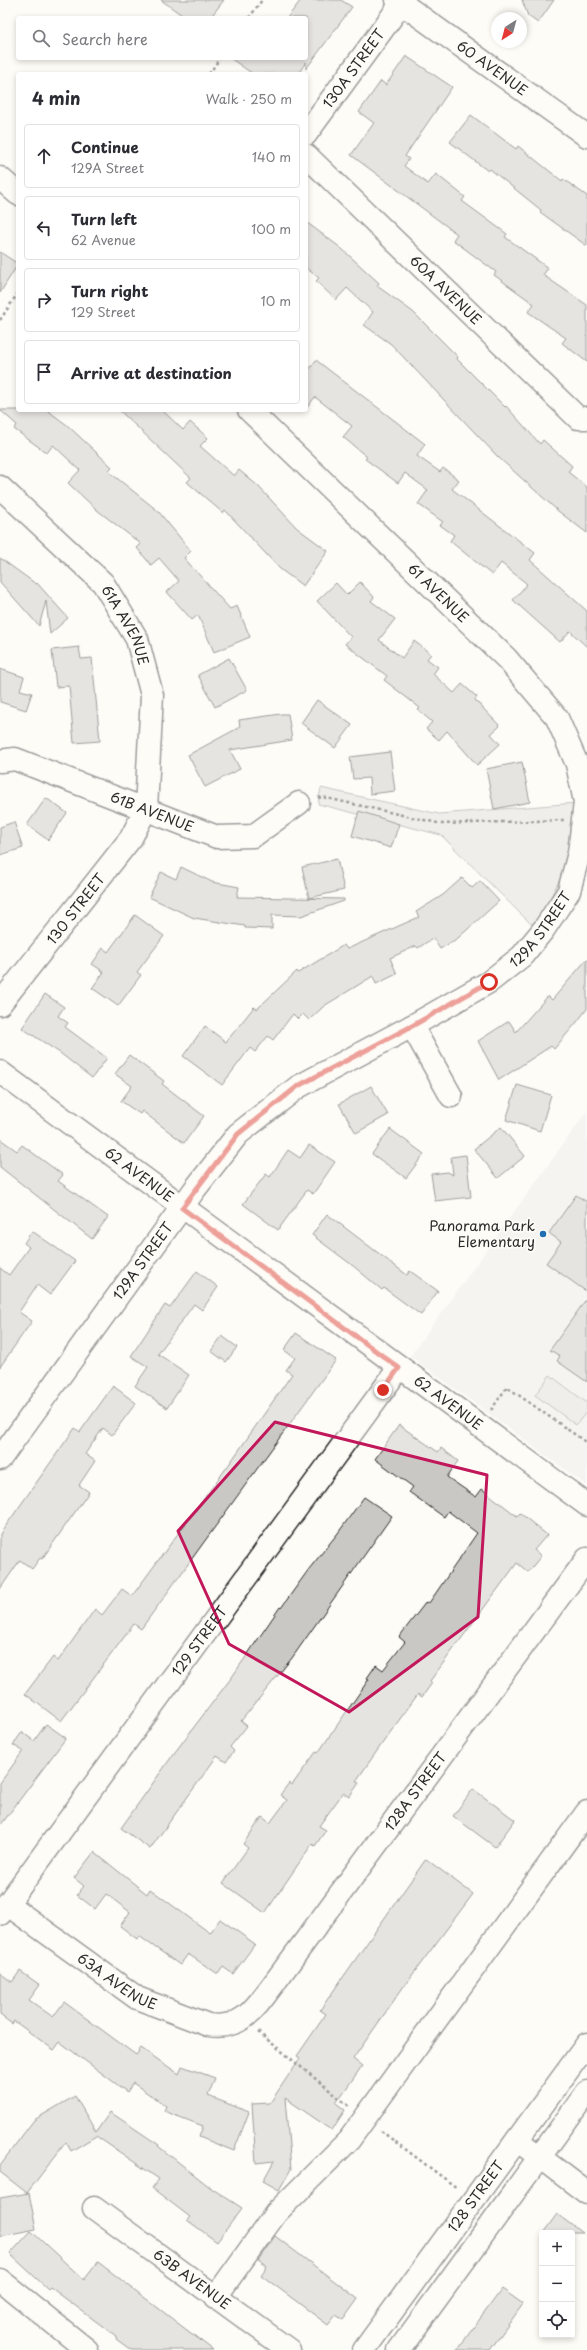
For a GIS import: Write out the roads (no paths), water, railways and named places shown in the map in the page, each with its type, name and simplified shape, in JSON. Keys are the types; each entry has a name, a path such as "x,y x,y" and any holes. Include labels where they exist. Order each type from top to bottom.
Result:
{"street":[{"name":"130A STREET","path":"308,131 401,1"},
{"name":"60 AVENUE","path":"401,1 587,136"},
{"name":"60A AVENUE","path":"308,157 578,418 587,418"},
{"path":"0,178 16,192"},
{"name":"61 AVENUE","path":"250,412 512,665 557,718 577,764 586,802"},
{"name":"61A AVENUE","path":"0,487 103,583 137,639 152,695 146,809"},
{"name":"61B AVENUE","path":"0,761 15,759 217,837 253,836 299,803"},
{"name":"129A STREET","path":"0,1459 182,1208 238,1134 298,1086 412,1026 489,982 522,956 544,929 569,891 579,853 586,802"},
{"name":"130 STREET","path":"0,1004 131,838 146,809"},
{"path":"412,1026 451,1096"},
{"name":"62 AVENUE","path":"0,1072 399,1368 587,1504"},
{"name":"129 STREET","path":"4,1909 399,1368"},
{"name":"128A STREET","path":"249,2026 272,1986 587,1559"},
{"path":"215,2298 276,2213 349,2140 587,1812"},
{"name":"63A AVENUE","path":"4,1909 137,1998 208,2025 219,2027 249,2026"},
{"name":"128 STREET","path":"364,2350 587,2044"},
{"name":"128 STREET","path":"399,2350 587,2092"},
{"path":"517,2140 587,2193"},
{"name":"63B AVENUE","path":"94,2208 215,2298 289,2350"},
{"path":"0,2280 87,2350"}],"place":[{"name":"Panorama Park Elementary","path":"543,1234"}]}
